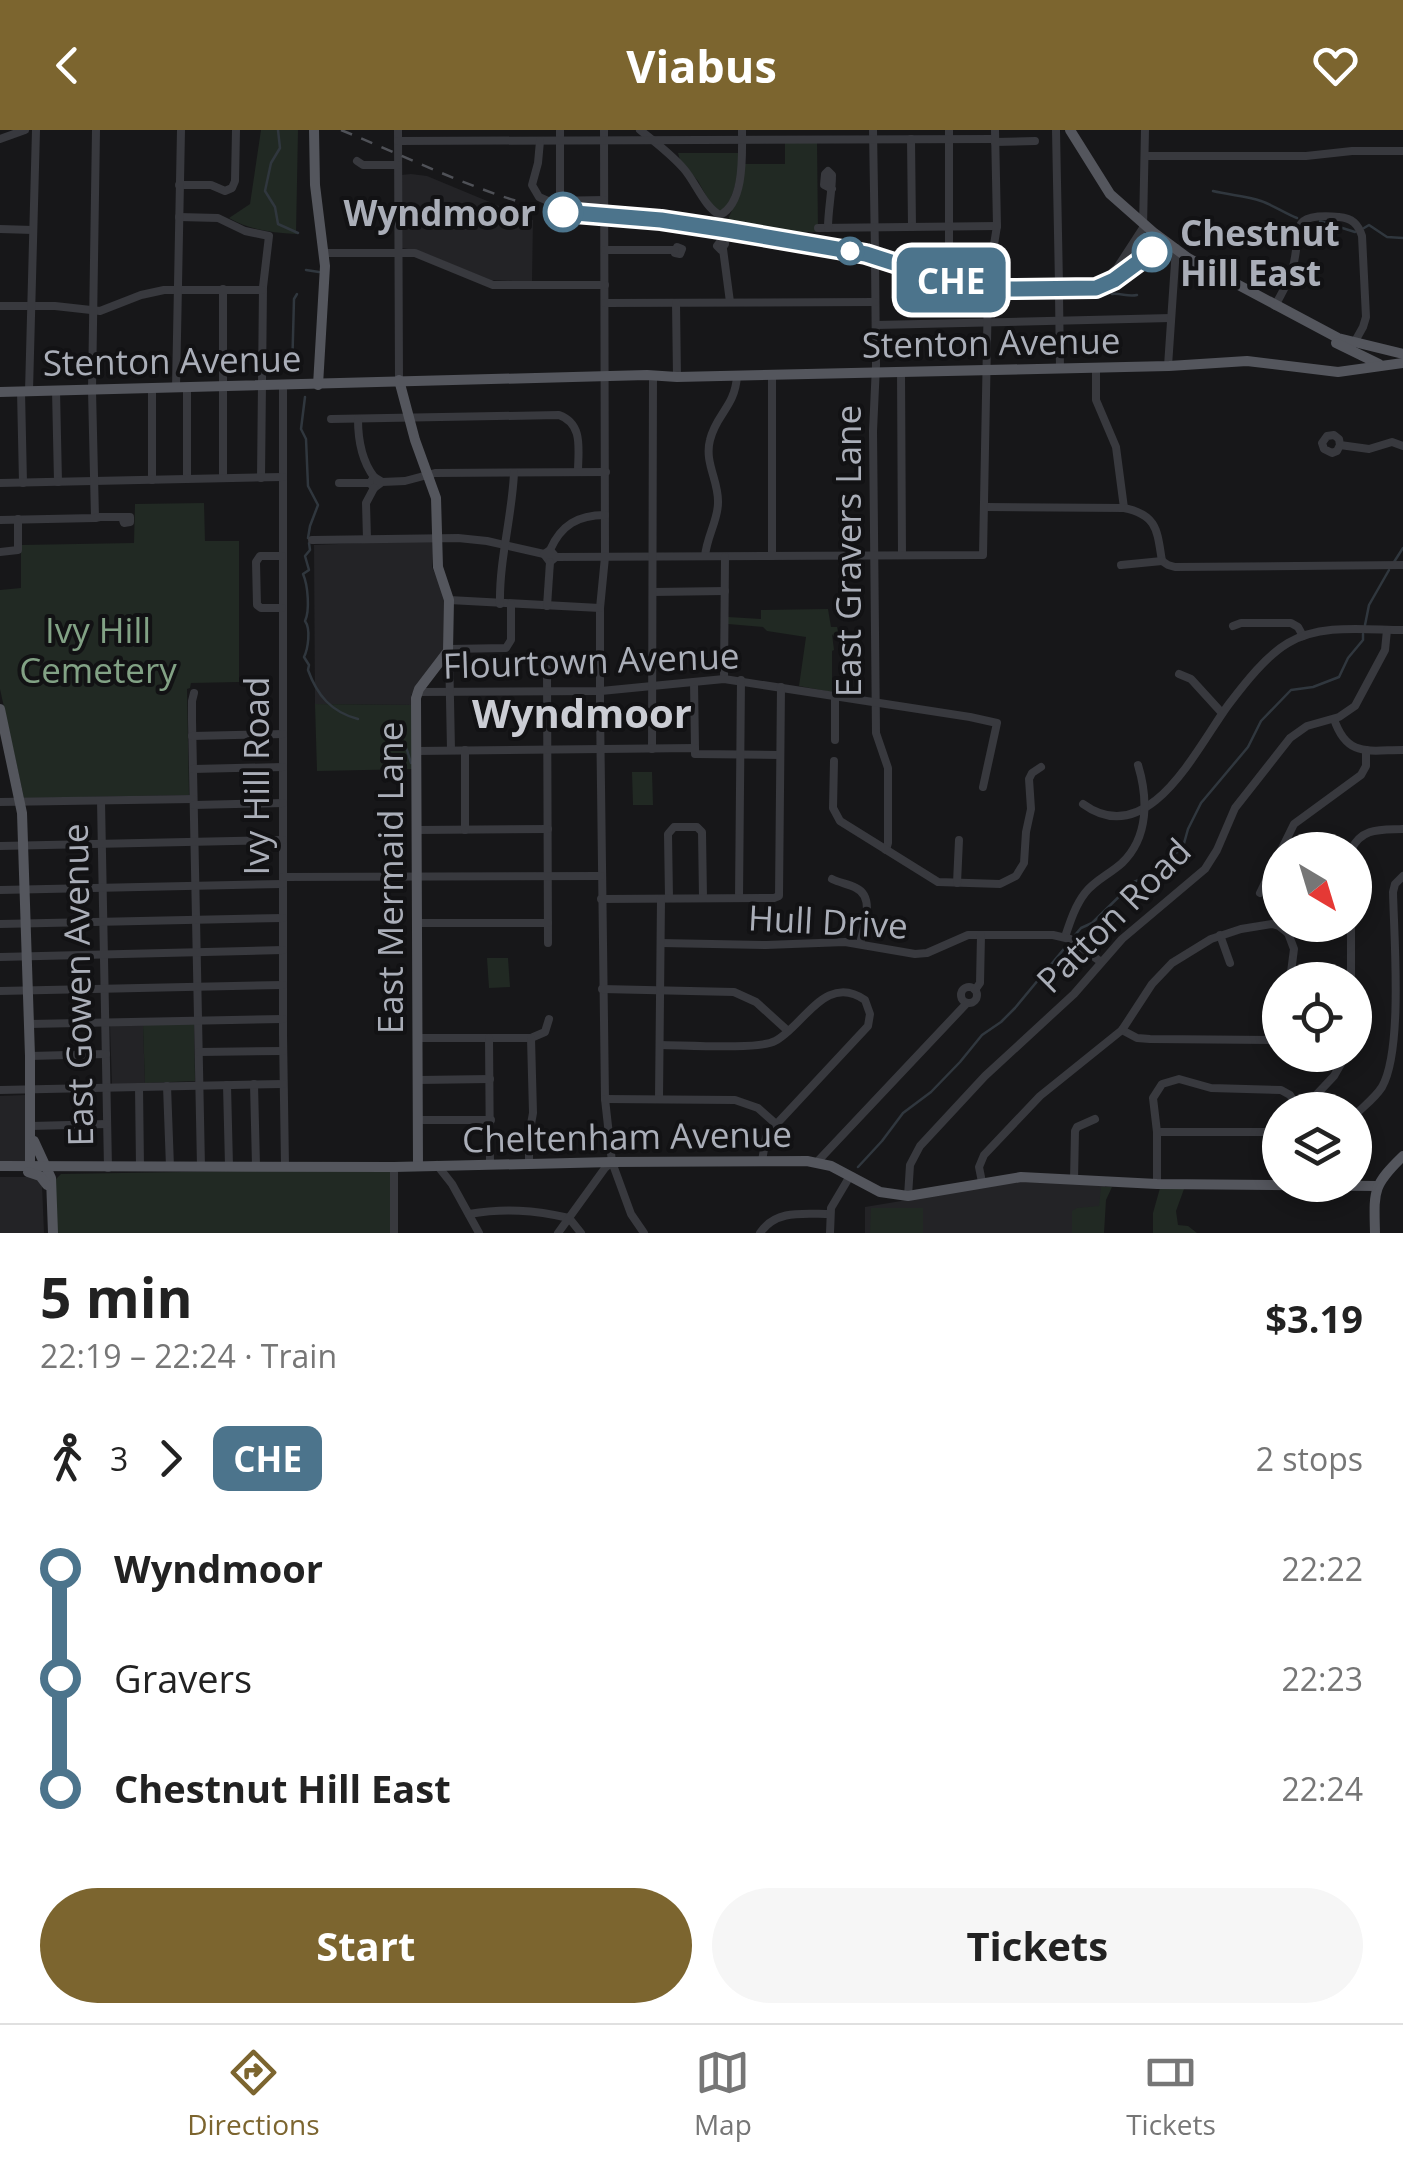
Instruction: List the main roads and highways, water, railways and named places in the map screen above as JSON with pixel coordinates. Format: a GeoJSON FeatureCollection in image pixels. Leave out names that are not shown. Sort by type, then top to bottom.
{"type":"FeatureCollection","features":[{"type":"Feature","properties":{"kind":"main road"},"geometry":{"type":"LineString","coordinates":[[314,130],[315,185],[325,253],[318,379]]}},
{"type":"Feature","properties":{"kind":"main road"},"geometry":{"type":"LineString","coordinates":[[1070,130],[1108,192],[1190,259],[1306,323],[1359,345],[1403,355]]}},
{"type":"Feature","properties":{"kind":"main road"},"geometry":{"type":"LineString","coordinates":[[1306,323],[1371,362],[1386,366]]}},
{"type":"Feature","properties":{"kind":"main road","name":"Stenton Avenue"},"geometry":{"type":"LineString","coordinates":[[0,392],[283,386],[318,379],[332,384],[400,383],[1096,368],[1247,361],[1338,372],[1386,366],[1403,355]]}},
{"type":"Feature","properties":{"kind":"main road","name":"Stenton Avenue"},"geometry":{"type":"LineString","coordinates":[[1307,368],[1403,355]]}},
{"type":"Feature","properties":{"kind":"main road","name":"East Mermaid Lane"},"geometry":{"type":"LineString","coordinates":[[400,383],[437,500],[438,570],[449,600],[449,649],[418,692],[418,1165]]}},
{"type":"Feature","properties":{"kind":"main road"},"geometry":{"type":"LineString","coordinates":[[0,708],[6,766],[20,802],[30,1144],[44,1172]]}},
{"type":"Feature","properties":{"kind":"main road"},"geometry":{"type":"LineString","coordinates":[[30,1126],[44,1172],[50,1233]]}},
{"type":"Feature","properties":{"kind":"main road"},"geometry":{"type":"LineString","coordinates":[[1374,1233],[1376,1186],[1403,1156]]}},
{"type":"Feature","properties":{"kind":"main road","name":"Cheltenham Avenue"},"geometry":{"type":"LineString","coordinates":[[0,1169],[44,1172],[103,1166],[394,1167],[762,1160],[817,1162],[880,1192],[908,1196],[1021,1177],[1262,1185]]}},
{"type":"Feature","properties":{"kind":"main road","name":"Cheltenham Avenue"},"geometry":{"type":"LineString","coordinates":[[1372,1186],[1376,1186]]}},
{"type":"Feature","properties":{"kind":"waterway"},"geometry":{"type":"LineString","coordinates":[[278,130],[280,148],[271,163],[265,191],[275,207],[278,224],[298,233]]}},
{"type":"Feature","properties":{"kind":"waterway"},"geometry":{"type":"LineString","coordinates":[[1213,191],[1261,201],[1297,218]]}},
{"type":"Feature","properties":{"kind":"waterway"},"geometry":{"type":"LineString","coordinates":[[1320,221],[1355,232]]}},
{"type":"Feature","properties":{"kind":"waterway"},"geometry":{"type":"LineString","coordinates":[[1364,228],[1369,225],[1387,237],[1403,238]]}},
{"type":"Feature","properties":{"kind":"waterway"},"geometry":{"type":"LineString","coordinates":[[306,270],[319,272]]}},
{"type":"Feature","properties":{"kind":"waterway"},"geometry":{"type":"LineString","coordinates":[[292,373],[297,294]]}},
{"type":"Feature","properties":{"kind":"waterway"},"geometry":{"type":"LineString","coordinates":[[1112,294],[1137,295]]}},
{"type":"Feature","properties":{"kind":"waterway"},"geometry":{"type":"LineString","coordinates":[[305,397],[301,429],[306,439],[308,486],[318,505],[308,538]]}},
{"type":"Feature","properties":{"kind":"waterway"},"geometry":{"type":"LineString","coordinates":[[309,543],[310,550],[305,556],[309,570],[303,574],[308,611],[304,657],[326,701],[358,719]]}},
{"type":"Feature","properties":{"kind":"waterway"},"geometry":{"type":"LineString","coordinates":[[1394,562],[1403,548]]}},
{"type":"Feature","properties":{"kind":"waterway"},"geometry":{"type":"LineString","coordinates":[[1365,625],[1369,605],[1389,570]]}},
{"type":"Feature","properties":{"kind":"waterway"},"geometry":{"type":"LineString","coordinates":[[1075,935],[1134,882],[1152,874],[1183,847],[1201,803],[1248,747],[1261,721],[1291,690],[1339,677],[1363,634]]}},
{"type":"Feature","properties":{"kind":"waterway"},"geometry":{"type":"LineString","coordinates":[[387,725],[403,729],[401,740],[411,763]]}},
{"type":"Feature","properties":{"kind":"waterway"},"geometry":{"type":"LineString","coordinates":[[858,1167],[903,1113],[931,1092],[982,1035],[1015,1008],[1068,944]]}},
{"type":"Feature","properties":{"kind":"railway"},"geometry":{"type":"LineString","coordinates":[[341,130],[472,185],[553,211],[727,230],[861,253],[950,280],[1008,289],[1096,288],[1114,280],[1154,250]]}},
{"type":"Feature","properties":{"kind":"train","name":"CHE"},"geometry":{"type":"LineString","coordinates":[[563,212],[661,220],[866,254],[938,277],[1008,289],[1096,288],[1114,280],[1152,252]]}},
{"type":"Feature","properties":{"kind":"place","name":"Wyndmoor"},"geometry":{"type":"Point","coordinates":[563,212]}},
{"type":"Feature","properties":{"kind":"place","name":"Chestnut Hill East"},"geometry":{"type":"Point","coordinates":[1152,252]}},
{"type":"Feature","properties":{"kind":"district","name":"Wyndmoor"},"geometry":{"type":"Point","coordinates":[582,712]}},
{"type":"Feature","properties":{"kind":"park label","name":"Ivy Hill Cemetery"},"geometry":{"type":"Point","coordinates":[98,649]}}]}
